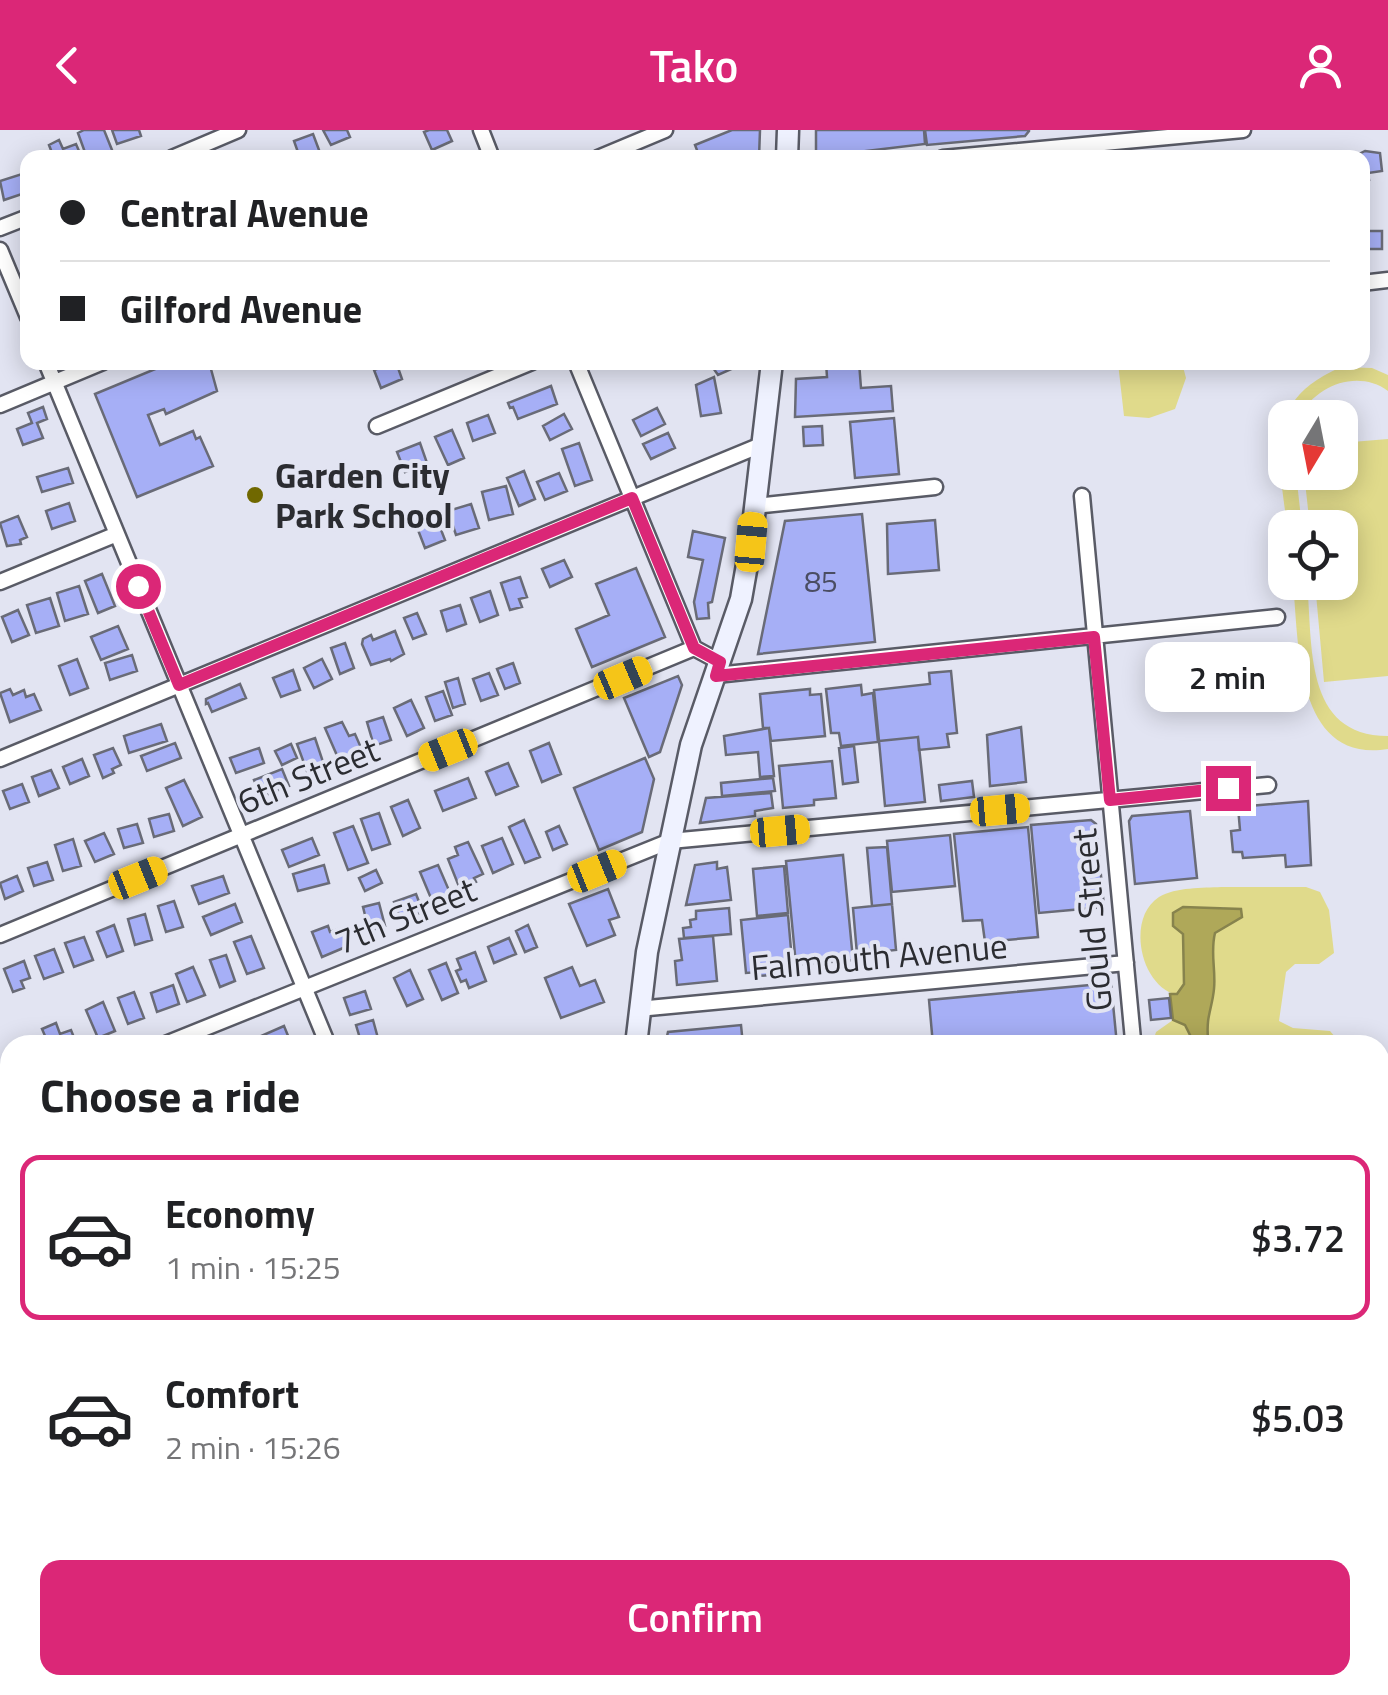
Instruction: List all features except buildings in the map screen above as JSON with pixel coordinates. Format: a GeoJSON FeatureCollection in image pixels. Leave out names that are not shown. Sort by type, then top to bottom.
{"type":"FeatureCollection","features":[{"type":"Feature","properties":{"kind":"main road"},"geometry":{"type":"LineString","coordinates":[[637,1035],[638,1009],[691,745],[741,599],[771,370]]}},
{"type":"Feature","properties":{"kind":"street"},"geometry":{"type":"LineString","coordinates":[[191,150],[238,130]]}},
{"type":"Feature","properties":{"kind":"street"},"geometry":{"type":"LineString","coordinates":[[617,150],[665,130]]}},
{"type":"Feature","properties":{"kind":"street"},"geometry":{"type":"LineString","coordinates":[[1074,150],[1244,130]]}},
{"type":"Feature","properties":{"kind":"street"},"geometry":{"type":"LineString","coordinates":[[0,250],[20,298]]}},
{"type":"Feature","properties":{"kind":"street"},"geometry":{"type":"LineString","coordinates":[[49,370],[324,1035]]}},
{"type":"Feature","properties":{"kind":"street"},"geometry":{"type":"LineString","coordinates":[[0,405],[83,370]]}},
{"type":"Feature","properties":{"kind":"street"},"geometry":{"type":"LineString","coordinates":[[378,426],[513,370]]}},
{"type":"Feature","properties":{"kind":"street"},"geometry":{"type":"LineString","coordinates":[[579,370],[694,648],[718,669],[834,663],[1277,618]]}},
{"type":"Feature","properties":{"kind":"street"},"geometry":{"type":"LineString","coordinates":[[0,759],[761,446]]}},
{"type":"Feature","properties":{"kind":"street"},"geometry":{"type":"LineString","coordinates":[[755,506],[935,487]]}},
{"type":"Feature","properties":{"kind":"street","name":"Gould Street"},"geometry":{"type":"LineString","coordinates":[[1082,496],[1133,1035]]}},
{"type":"Feature","properties":{"kind":"street"},"geometry":{"type":"LineString","coordinates":[[0,582],[116,534]]}},
{"type":"Feature","properties":{"kind":"street","name":"6th Street"},"geometry":{"type":"LineString","coordinates":[[0,935],[694,648]]}},
{"type":"Feature","properties":{"kind":"street","name":"7th Street"},"geometry":{"type":"LineString","coordinates":[[187,1035],[670,842],[1268,784]]}},
{"type":"Feature","properties":{"kind":"street","name":"Falmouth Avenue"},"geometry":{"type":"LineString","coordinates":[[638,1009],[1126,963]]}},
{"type":"Feature","properties":{"kind":"shaded area"},"geometry":{"type":"Polygon","coordinates":[[[1372,368],[1388,375],[1388,391],[1376,384],[1351,381],[1312,400],[1296,400],[1315,381],[1335,370],[1372,368]]]}},
{"type":"Feature","properties":{"kind":"shaded area"},"geometry":{"type":"Polygon","coordinates":[[[1119,370],[1184,370],[1186,378],[1175,409],[1149,418],[1124,416],[1119,370]]]}},
{"type":"Feature","properties":{"kind":"shaded area"},"geometry":{"type":"Polygon","coordinates":[[[1388,439],[1388,676],[1324,682],[1317,600],[1358,600],[1358,510],[1308,510],[1306,490],[1358,490],[1358,442],[1388,439]]]}},
{"type":"Feature","properties":{"kind":"shaded area"},"geometry":{"type":"Polygon","coordinates":[[[1283,490],[1298,490],[1300,510],[1285,510],[1283,490]]]}},
{"type":"Feature","properties":{"kind":"shaded area"},"geometry":{"type":"Polygon","coordinates":[[[1294,600],[1308,600],[1313,658],[1327,704],[1340,721],[1360,732],[1388,736],[1388,749],[1357,749],[1335,738],[1319,719],[1308,694],[1294,600]]]}},
{"type":"Feature","properties":{"kind":"shaded area"},"geometry":{"type":"Polygon","coordinates":[[[1306,887],[1320,892],[1329,910],[1334,953],[1319,964],[1295,964],[1286,972],[1279,1021],[1293,1028],[1330,1031],[1333,1035],[1208,1035],[1206,1020],[1214,990],[1210,951],[1224,907],[1183,907],[1184,985],[1177,995],[1154,979],[1146,966],[1140,935],[1149,907],[1159,897],[1190,889],[1306,887]]]}},
{"type":"Feature","properties":{"kind":"shaded area"},"geometry":{"type":"Polygon","coordinates":[[[1183,907],[1241,909],[1242,917],[1215,933],[1208,1035],[1190,1035],[1185,1025],[1173,1020],[1170,994],[1177,994],[1184,984],[1183,934],[1173,926],[1173,913],[1183,907]]]}},
{"type":"Feature","properties":{"kind":"shaded area"},"geometry":{"type":"Polygon","coordinates":[[[1173,1020],[1204,1035],[1155,1035],[1173,1020]]]}},
{"type":"Feature","properties":{"kind":"place","name":"Garden City Park School"},"geometry":{"type":"Point","coordinates":[255,495]}},
{"type":"Feature","properties":{"kind":"route"},"geometry":{"type":"LineString","coordinates":[[138,586],[179,685],[632,498],[694,648],[720,662],[716,676],[1094,637],[1110,800],[1228,788]]}}]}
